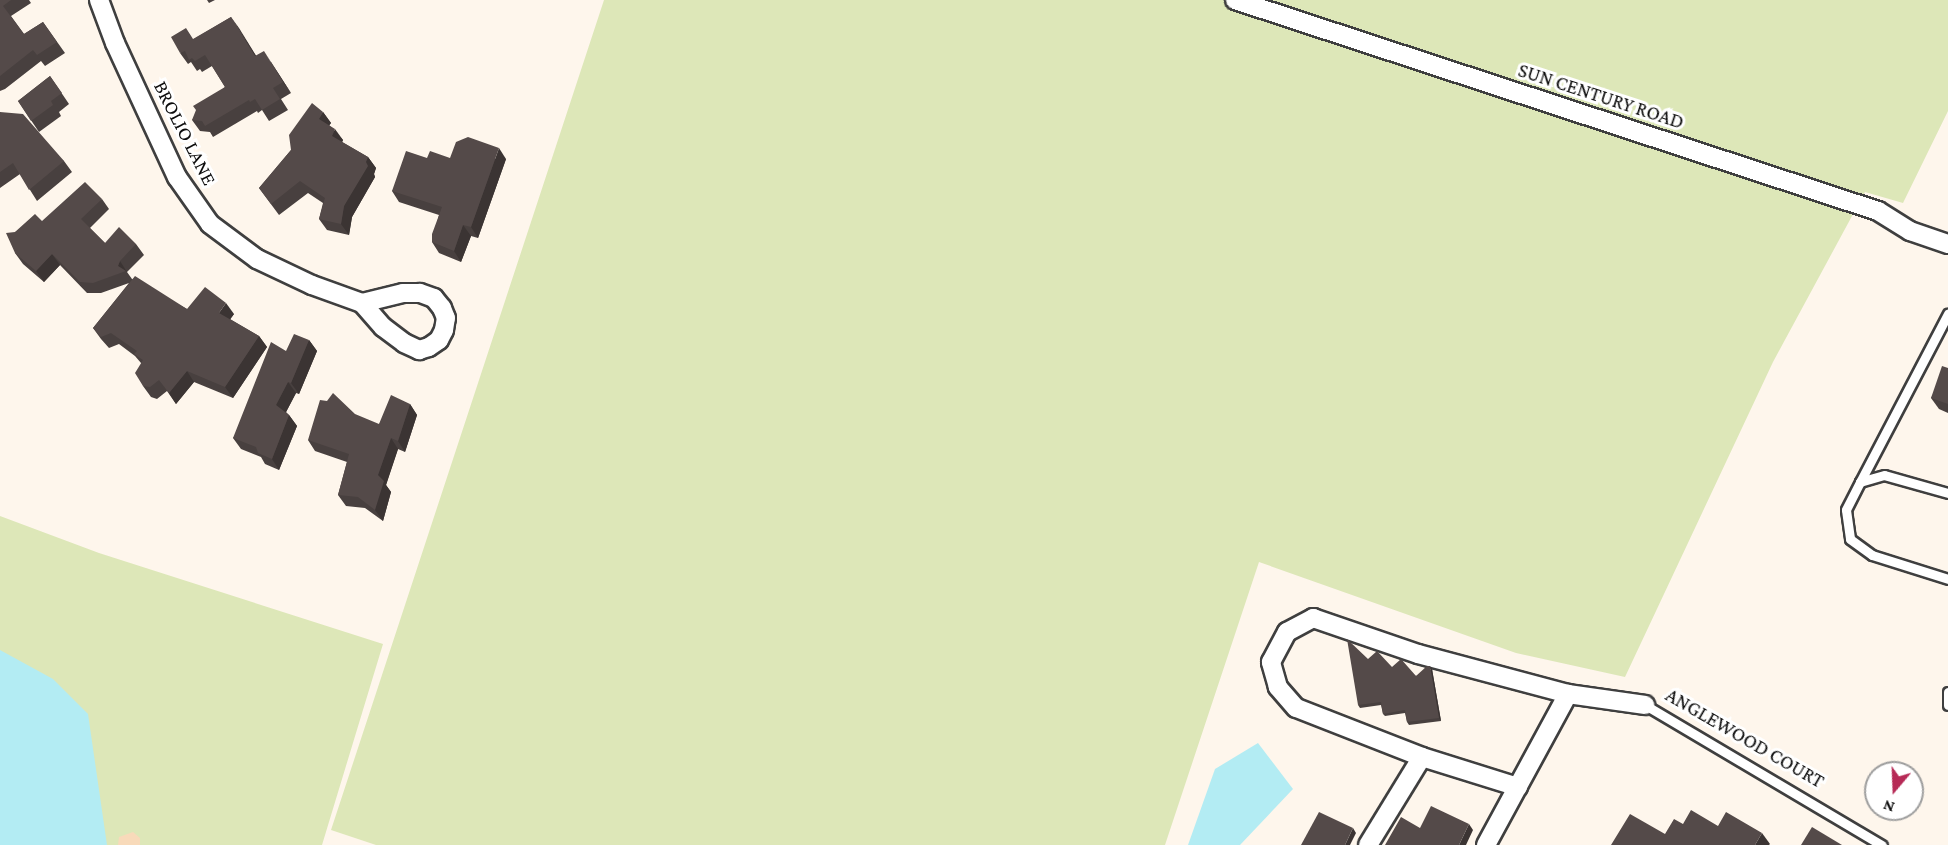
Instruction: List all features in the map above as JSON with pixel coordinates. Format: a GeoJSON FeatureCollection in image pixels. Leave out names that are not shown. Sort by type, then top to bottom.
{"type":"FeatureCollection","features":[{"type":"Feature","properties":{"kind":"street","name":"BROLIO LANE"},"geometry":{"type":"LineString","coordinates":[[99,0],[177,177],[210,224],[257,259],[312,285],[362,303]]}},
{"type":"Feature","properties":{"kind":"street","name":"SUN CENTURY ROAD"},"geometry":{"type":"LineString","coordinates":[[1235,0],[1878,211],[1910,231],[1948,244]]}},
{"type":"Feature","properties":{"kind":"street","name":"ANGLEWOOD COURT"},"geometry":{"type":"LineString","coordinates":[[1518,787],[1422,757],[1296,708],[1278,687],[1271,662],[1287,632],[1313,618],[1418,654],[1568,694],[1645,705]]}},
{"type":"Feature","properties":{"kind":"street"},"geometry":{"type":"LineString","coordinates":[[1486,845],[1568,694]]}},
{"type":"Feature","properties":{"kind":"street"},"geometry":{"type":"LineString","coordinates":[[1368,845],[1422,757]]}},
{"type":"Feature","properties":{"kind":"lane"},"geometry":{"type":"LineString","coordinates":[[1948,314],[1846,510],[1850,539],[1872,555],[1948,579]]}},
{"type":"Feature","properties":{"kind":"lane"},"geometry":{"type":"LineString","coordinates":[[1860,483],[1884,475],[1948,493]]}},
{"type":"Feature","properties":{"kind":"lane"},"geometry":{"type":"LineString","coordinates":[[1948,692],[1948,705]]}},
{"type":"Feature","properties":{"kind":"lane","name":"ANGLEWOOD COURT"},"geometry":{"type":"LineString","coordinates":[[1645,705],[1882,845]]}},
{"type":"Feature","properties":{"kind":"green space"},"geometry":{"type":"Polygon","coordinates":[[[604,0],[1948,0],[1948,111],[1903,203],[1865,192],[1773,362],[1625,677],[1516,653],[1259,562],[1165,845],[376,845],[331,830],[604,0]]]}},
{"type":"Feature","properties":{"kind":"green space"},"geometry":{"type":"Polygon","coordinates":[[[0,516],[99,553],[383,644],[322,845],[0,845],[0,516]]]}},
{"type":"Feature","properties":{"kind":"sand"},"geometry":{"type":"Polygon","coordinates":[[[133,832],[140,838],[140,845],[118,845],[119,837],[133,832]]]}},
{"type":"Feature","properties":{"kind":"water"},"geometry":{"type":"Polygon","coordinates":[[[0,650],[53,679],[88,714],[107,845],[0,845],[0,650]]]}},
{"type":"Feature","properties":{"kind":"water"},"geometry":{"type":"Polygon","coordinates":[[[1258,743],[1293,789],[1240,845],[1188,845],[1215,769],[1258,743]]]}},
{"type":"Feature","properties":{"kind":"building"},"geometry":{"type":"Polygon","coordinates":[[[0,0],[11,0],[3,6],[24,34],[43,22],[57,42],[37,55],[33,50],[0,76],[0,0]]]}},
{"type":"Feature","properties":{"kind":"building"},"geometry":{"type":"Polygon","coordinates":[[[231,17],[255,56],[264,51],[283,82],[273,88],[280,99],[262,110],[255,99],[250,102],[249,100],[205,126],[202,121],[192,120],[196,110],[193,106],[225,87],[205,55],[195,61],[192,58],[189,60],[185,51],[180,53],[171,37],[186,28],[193,39],[231,17]]]}},
{"type":"Feature","properties":{"kind":"building"},"geometry":{"type":"Polygon","coordinates":[[[50,76],[62,93],[51,101],[53,105],[31,121],[18,101],[50,76]]]}},
{"type":"Feature","properties":{"kind":"building"},"geometry":{"type":"Polygon","coordinates":[[[312,103],[323,112],[319,119],[335,129],[332,136],[368,157],[366,162],[368,166],[344,206],[341,224],[319,219],[325,198],[300,181],[271,204],[259,188],[291,150],[289,135],[312,103]]]}},
{"type":"Feature","properties":{"kind":"building"},"geometry":{"type":"Polygon","coordinates":[[[0,112],[23,114],[64,161],[29,190],[13,163],[0,172],[0,112]]]}},
{"type":"Feature","properties":{"kind":"building"},"geometry":{"type":"Polygon","coordinates":[[[468,137],[499,148],[471,227],[463,225],[454,251],[432,242],[432,234],[442,207],[392,191],[406,151],[427,158],[430,151],[450,158],[456,142],[468,137]]]}},
{"type":"Feature","properties":{"kind":"building"},"geometry":{"type":"Polygon","coordinates":[[[85,182],[102,199],[81,219],[105,243],[119,227],[136,244],[118,266],[126,271],[93,283],[80,282],[52,254],[36,271],[15,253],[6,233],[15,232],[35,214],[42,221],[85,182]]]}},
{"type":"Feature","properties":{"kind":"building"},"geometry":{"type":"Polygon","coordinates":[[[135,276],[187,309],[205,287],[226,303],[219,313],[259,336],[225,387],[187,371],[169,393],[159,380],[150,387],[143,386],[135,373],[143,360],[134,354],[137,351],[111,333],[101,337],[93,328],[135,276]]]}},
{"type":"Feature","properties":{"kind":"building"},"geometry":{"type":"Polygon","coordinates":[[[294,334],[309,340],[291,383],[288,382],[276,405],[289,415],[272,459],[258,453],[256,447],[233,438],[271,342],[286,351],[294,334]]]}},
{"type":"Feature","properties":{"kind":"building"},"geometry":{"type":"Polygon","coordinates":[[[1942,366],[1948,368],[1948,404],[1931,398],[1942,366]]]}},
{"type":"Feature","properties":{"kind":"building"},"geometry":{"type":"Polygon","coordinates":[[[333,393],[355,414],[379,424],[391,395],[410,404],[398,441],[391,438],[378,475],[384,481],[375,510],[358,497],[338,495],[349,454],[308,440],[320,400],[327,401],[333,393]]]}},
{"type":"Feature","properties":{"kind":"building"},"geometry":{"type":"Polygon","coordinates":[[[1347,639],[1368,659],[1377,651],[1392,667],[1401,659],[1416,676],[1430,666],[1439,718],[1407,722],[1405,710],[1383,714],[1381,702],[1358,705],[1347,639]]]}},
{"type":"Feature","properties":{"kind":"building"},"geometry":{"type":"Polygon","coordinates":[[[1431,806],[1469,824],[1459,845],[1385,845],[1401,817],[1420,828],[1431,806]]]}},
{"type":"Feature","properties":{"kind":"building"},"geometry":{"type":"Polygon","coordinates":[[[1691,810],[1718,826],[1726,812],[1762,833],[1755,845],[1611,845],[1630,814],[1665,834],[1674,819],[1683,824],[1691,810]]]}},
{"type":"Feature","properties":{"kind":"building"},"geometry":{"type":"Polygon","coordinates":[[[1319,812],[1353,828],[1345,845],[1301,845],[1319,812]]]}},
{"type":"Feature","properties":{"kind":"building"},"geometry":{"type":"Polygon","coordinates":[[[1812,827],[1842,845],[1801,845],[1812,827]]]}}]}
